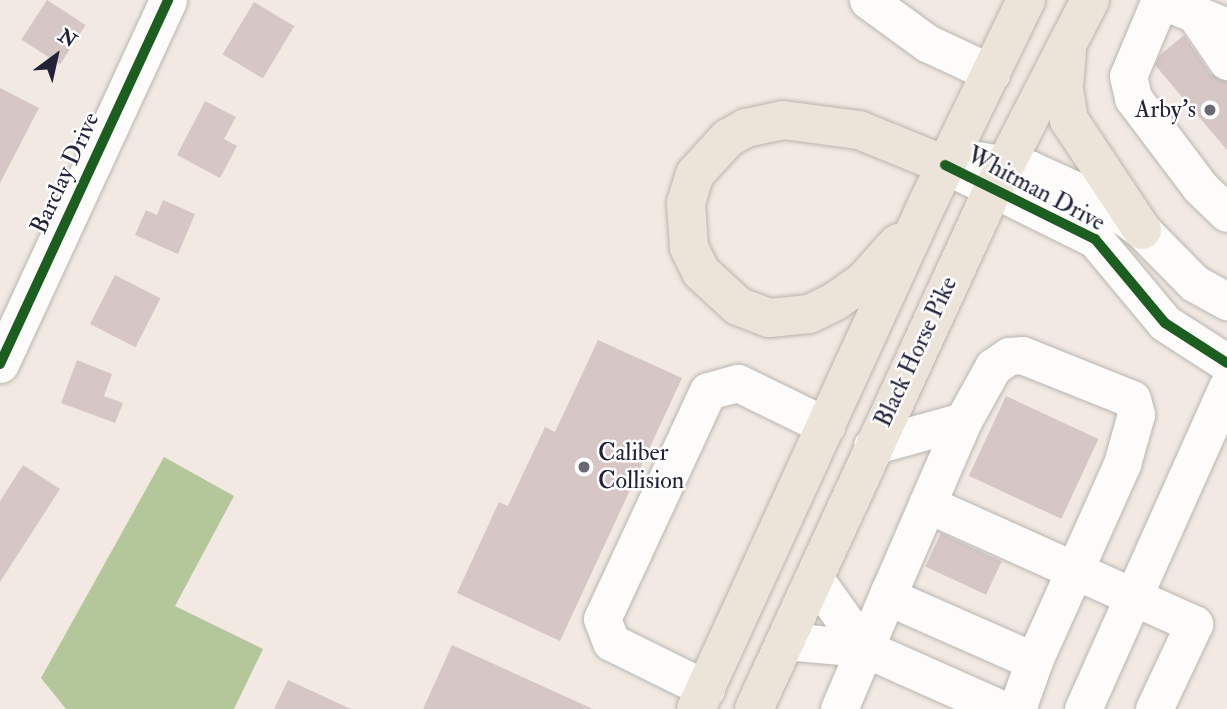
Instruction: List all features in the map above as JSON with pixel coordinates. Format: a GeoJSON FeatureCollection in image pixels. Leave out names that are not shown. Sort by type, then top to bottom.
{"type":"FeatureCollection","features":[{"type":"Feature","properties":{"kind":"highway","name":"Black Horse Pike"},"geometry":{"type":"LineString","coordinates":[[701,699],[945,165],[1026,0]]}},
{"type":"Feature","properties":{"kind":"highway","name":"Black Horse Pike"},"geometry":{"type":"LineString","coordinates":[[754,709],[815,579],[872,446],[1001,175],[1090,0]]}},
{"type":"Feature","properties":{"kind":"highway"},"geometry":{"type":"LineString","coordinates":[[1068,39],[1064,89],[1069,120],[1142,230]]}},
{"type":"Feature","properties":{"kind":"highway"},"geometry":{"type":"LineString","coordinates":[[927,205],[864,281],[820,309],[783,318],[754,313],[712,283],[695,263],[684,219],[690,187],[703,162],[728,138],[766,123],[801,120],[838,124],[883,137],[945,165]]}},
{"type":"Feature","properties":{"kind":"street","name":"Barclay Drive"},"geometry":{"type":"LineString","coordinates":[[0,364],[168,0]]}},
{"type":"Feature","properties":{"kind":"street"},"geometry":{"type":"LineString","coordinates":[[868,0],[927,43],[991,73]]}},
{"type":"Feature","properties":{"kind":"street"},"geometry":{"type":"LineString","coordinates":[[1222,200],[1133,98],[1128,76],[1160,0],[1213,13],[1227,61]]}},
{"type":"Feature","properties":{"kind":"street","name":"Whitman Drive"},"geometry":{"type":"LineString","coordinates":[[945,165],[1088,195],[1142,230],[1194,283],[1227,301]]}},
{"type":"Feature","properties":{"kind":"street","name":"Whitman Drive"},"geometry":{"type":"LineString","coordinates":[[1001,175],[1095,239],[1165,323],[1227,363]]}},
{"type":"Feature","properties":{"kind":"street"},"geometry":{"type":"LineString","coordinates":[[845,707],[864,649],[963,421],[993,367],[1009,356],[1023,355],[1132,399],[1136,414],[1122,464],[1034,661],[1017,709]]}},
{"type":"Feature","properties":{"kind":"street"},"geometry":{"type":"LineString","coordinates":[[701,699],[611,642],[601,619],[708,391],[737,383],[826,426]]}},
{"type":"Feature","properties":{"kind":"street"},"geometry":{"type":"LineString","coordinates":[[1083,709],[1227,387]]}},
{"type":"Feature","properties":{"kind":"street"},"geometry":{"type":"LineString","coordinates":[[872,446],[963,421]]}},
{"type":"Feature","properties":{"kind":"street"},"geometry":{"type":"LineString","coordinates":[[927,504],[1074,573],[1133,594],[1194,624],[1154,709]]}},
{"type":"Feature","properties":{"kind":"street"},"geometry":{"type":"LineString","coordinates":[[815,579],[864,649]]}},
{"type":"Feature","properties":{"kind":"street"},"geometry":{"type":"LineString","coordinates":[[889,592],[896,600],[1034,661]]}},
{"type":"Feature","properties":{"kind":"street"},"geometry":{"type":"LineString","coordinates":[[785,641],[864,649],[1001,709]]}},
{"type":"Feature","properties":{"kind":"green space"},"geometry":{"type":"Polygon","coordinates":[[[164,457],[234,496],[175,606],[263,649],[234,709],[66,709],[41,678],[164,457]]]}},
{"type":"Feature","properties":{"kind":"building"},"geometry":{"type":"Polygon","coordinates":[[[47,0],[86,25],[60,64],[21,39],[47,0]]]}},
{"type":"Feature","properties":{"kind":"building"},"geometry":{"type":"Polygon","coordinates":[[[254,2],[294,26],[263,78],[223,54],[254,2]]]}},
{"type":"Feature","properties":{"kind":"building","name":"Arby's"},"geometry":{"type":"Polygon","coordinates":[[[1184,35],[1210,73],[1227,82],[1227,150],[1155,65],[1160,55],[1184,35]]]}},
{"type":"Feature","properties":{"kind":"building"},"geometry":{"type":"Polygon","coordinates":[[[0,88],[39,108],[0,183],[0,88]]]}},
{"type":"Feature","properties":{"kind":"building"},"geometry":{"type":"Polygon","coordinates":[[[205,101],[236,117],[224,139],[237,146],[220,178],[177,155],[205,101]]]}},
{"type":"Feature","properties":{"kind":"building"},"geometry":{"type":"Polygon","coordinates":[[[163,200],[195,214],[178,254],[135,235],[146,210],[157,215],[163,200]]]}},
{"type":"Feature","properties":{"kind":"building"},"geometry":{"type":"Polygon","coordinates":[[[115,275],[160,298],[135,347],[90,324],[115,275]]]}},
{"type":"Feature","properties":{"kind":"building","name":"Caliber Collision"},"geometry":{"type":"Polygon","coordinates":[[[598,340],[682,378],[560,641],[457,593],[499,502],[508,506],[545,427],[555,432],[598,340]]]}},
{"type":"Feature","properties":{"kind":"building"},"geometry":{"type":"Polygon","coordinates":[[[77,360],[112,374],[104,396],[123,403],[115,423],[61,403],[77,360]]]}},
{"type":"Feature","properties":{"kind":"building"},"geometry":{"type":"Polygon","coordinates":[[[1006,396],[1098,439],[1061,519],[969,476],[1006,396]]]}},
{"type":"Feature","properties":{"kind":"building"},"geometry":{"type":"Polygon","coordinates":[[[23,465],[60,489],[0,582],[0,501],[23,465]]]}},
{"type":"Feature","properties":{"kind":"building"},"geometry":{"type":"Polygon","coordinates":[[[941,533],[1002,561],[986,595],[925,567],[941,533]]]}},
{"type":"Feature","properties":{"kind":"building"},"geometry":{"type":"Polygon","coordinates":[[[452,645],[593,709],[423,709],[452,645]]]}},
{"type":"Feature","properties":{"kind":"building"},"geometry":{"type":"Polygon","coordinates":[[[288,680],[351,709],[274,709],[288,680]]]}},
{"type":"Feature","properties":{"kind":"cycle path"},"geometry":{"type":"LineString","coordinates":[[0,364],[168,0]]}},
{"type":"Feature","properties":{"kind":"cycle path"},"geometry":{"type":"LineString","coordinates":[[945,165],[1095,239],[1165,323],[1227,363]]}},
{"type":"Feature","properties":{"kind":"place","name":"Arby's"},"geometry":{"type":"Point","coordinates":[1210,110]}},
{"type":"Feature","properties":{"kind":"place","name":"Caliber Collision"},"geometry":{"type":"Point","coordinates":[584,467]}}]}
